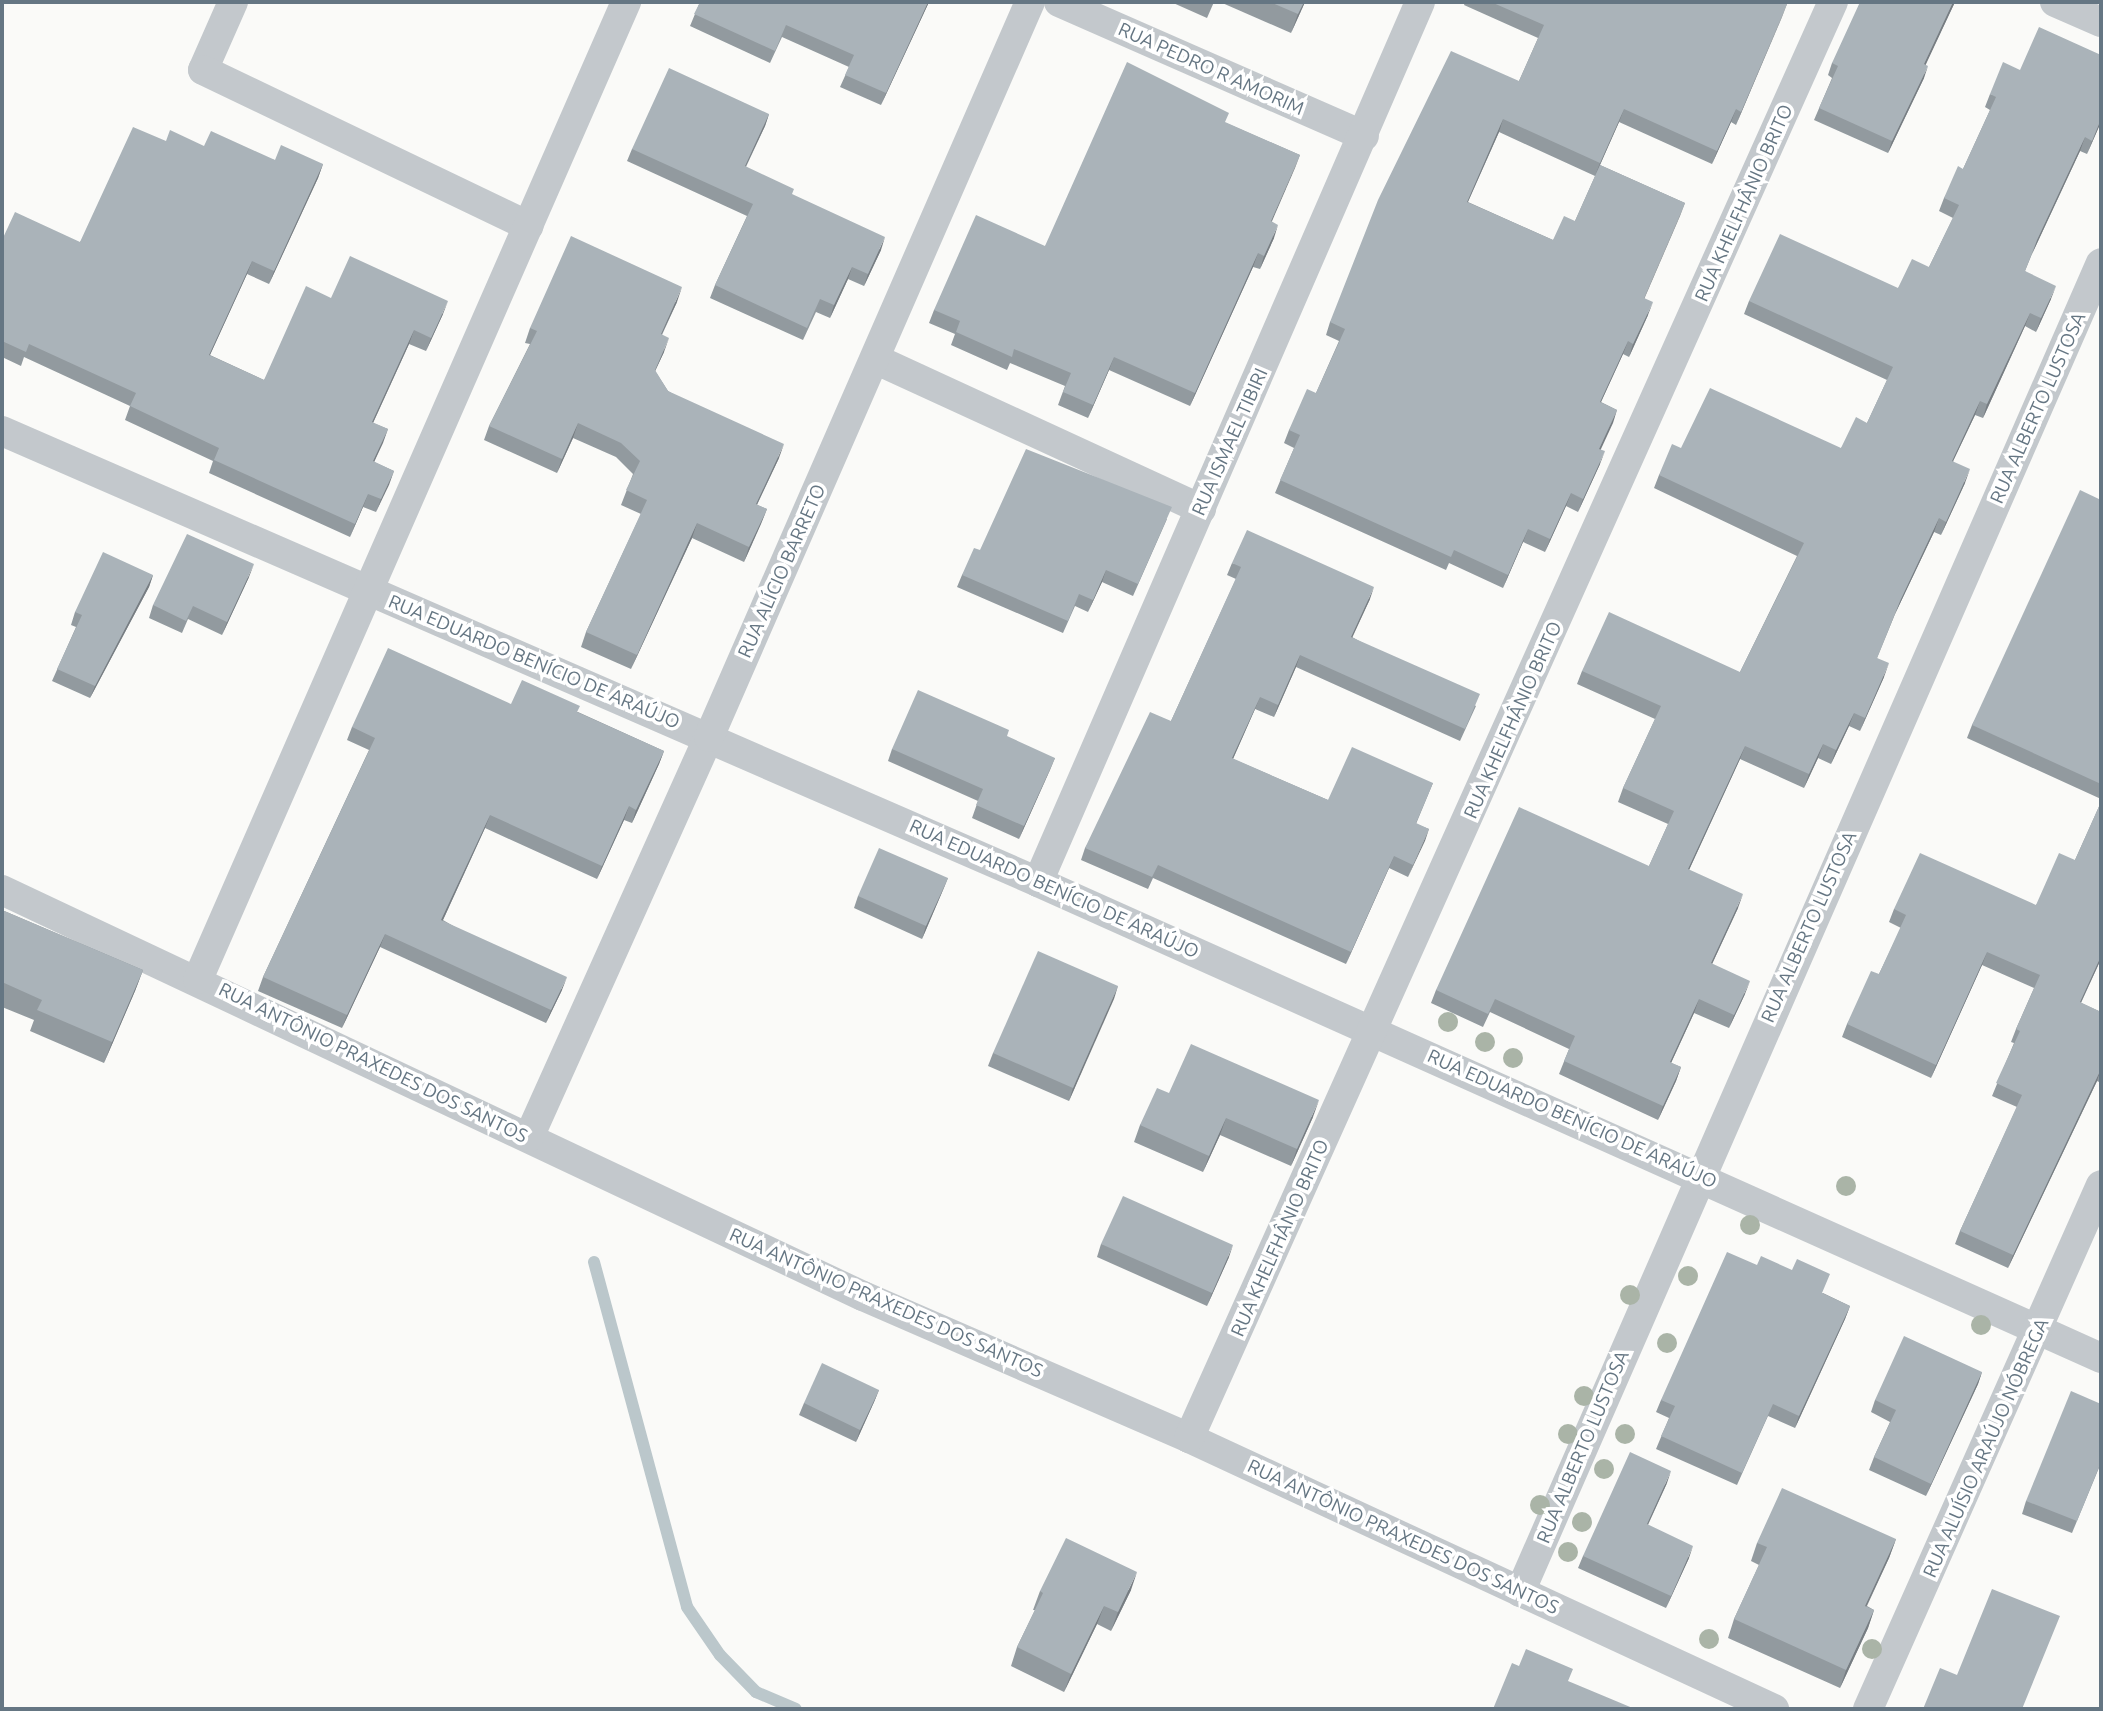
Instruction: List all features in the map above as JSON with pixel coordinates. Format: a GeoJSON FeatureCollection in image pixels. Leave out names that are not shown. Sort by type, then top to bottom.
{"type":"FeatureCollection","features":[{"type":"Feature","properties":{"kind":"street"},"geometry":{"type":"LineString","coordinates":[[233,2],[203,70],[529,226]]}},
{"type":"Feature","properties":{"kind":"street"},"geometry":{"type":"LineString","coordinates":[[198,979],[371,591],[626,2]]}},
{"type":"Feature","properties":{"kind":"street","name":"RUA ALÍCIO BARRETO"},"geometry":{"type":"LineString","coordinates":[[529,1137],[709,737],[1030,2]]}},
{"type":"Feature","properties":{"kind":"street","name":"RUA PEDRO R AMORIM"},"geometry":{"type":"LineString","coordinates":[[1059,2],[1364,136]]}},
{"type":"Feature","properties":{"kind":"street","name":"RUA ISMAEL TIBIRI"},"geometry":{"type":"LineString","coordinates":[[1038,882],[1420,2]]}},
{"type":"Feature","properties":{"kind":"street","name":"RUA KHELFHÂNIO BRITO"},"geometry":{"type":"LineString","coordinates":[[1189,1438],[1374,1032],[1833,2]]}},
{"type":"Feature","properties":{"kind":"street"},"geometry":{"type":"LineString","coordinates":[[2055,2],[2101,22]]}},
{"type":"Feature","properties":{"kind":"street","name":"RUA ALBERTO LUSTOSA"},"geometry":{"type":"LineString","coordinates":[[1520,1592],[1700,1174],[2101,263]]}},
{"type":"Feature","properties":{"kind":"street"},"geometry":{"type":"LineString","coordinates":[[875,359],[1201,509]]}},
{"type":"Feature","properties":{"kind":"street","name":"RUA EDUARDO BENÍCIO DE ARAÚJO"},"geometry":{"type":"LineString","coordinates":[[2,431],[709,737],[1700,1174],[2101,1357]]}},
{"type":"Feature","properties":{"kind":"street","name":"RUA ANTÔNIO PRAXEDES DOS SANTOS"},"geometry":{"type":"LineString","coordinates":[[2,890],[198,979],[863,1296],[1189,1438],[1774,1709]]}},
{"type":"Feature","properties":{"kind":"street","name":"RUA ALUÍSIO ARAÚJO NÓBREGA"},"geometry":{"type":"LineString","coordinates":[[1868,1709],[2040,1328],[2101,1185]]}},
{"type":"Feature","properties":{"kind":"building"},"geometry":{"type":"Polygon","coordinates":[[[700,2],[928,2],[886,93],[845,75],[854,55],[786,25],[775,51],[694,14],[700,2]]]}},
{"type":"Feature","properties":{"kind":"building"},"geometry":{"type":"Polygon","coordinates":[[[1270,2],[1304,2],[1298,14],[1270,2]]]}},
{"type":"Feature","properties":{"kind":"building"},"geometry":{"type":"Polygon","coordinates":[[[1491,2],[1787,4],[1741,112],[1736,109],[1717,151],[1624,109],[1600,163],[1503,119],[1467,202],[1553,240],[1564,216],[1575,221],[1600,165],[1685,203],[1644,298],[1653,302],[1633,344],[1628,341],[1600,402],[1617,410],[1599,449],[1605,451],[1583,499],[1571,493],[1550,539],[1528,529],[1508,575],[1454,550],[1451,557],[1280,480],[1300,435],[1289,430],[1307,389],[1316,393],[1345,329],[1330,322],[1378,200],[1451,51],[1519,81],[1544,25],[1491,2]]]}},
{"type":"Feature","properties":{"kind":"building"},"geometry":{"type":"Polygon","coordinates":[[[1860,2],[1953,2],[1924,64],[1928,66],[1892,141],[1819,108],[1838,66],[1832,63],[1860,2]]]}},
{"type":"Feature","properties":{"kind":"building"},"geometry":{"type":"Polygon","coordinates":[[[2039,27],[2101,55],[2101,119],[2092,141],[2085,137],[2025,271],[2056,286],[2041,318],[2030,313],[1987,404],[1980,401],[1952,461],[1970,469],[1946,522],[1939,518],[1900,601],[1877,658],[1889,663],[1865,718],[1854,713],[1836,750],[1823,744],[1809,774],[1745,746],[1688,869],[1743,894],[1711,963],[1750,981],[1734,1015],[1699,999],[1670,1062],[1681,1067],[1663,1106],[1564,1061],[1575,1036],[1495,999],[1488,1014],[1436,990],[1519,807],[1649,866],[1674,811],[1623,788],[1661,706],[1582,671],[1609,612],[1740,672],[1804,543],[1659,475],[1672,444],[1681,448],[1710,388],[1841,448],[1856,417],[1867,423],[1893,367],[1749,301],[1780,234],[1898,288],[1912,259],[1929,267],[1959,205],[1944,198],[1958,166],[1963,169],[1996,97],[1990,94],[2003,62],[2020,70],[2039,27]]]}},
{"type":"Feature","properties":{"kind":"building"},"geometry":{"type":"Polygon","coordinates":[[[1127,62],[1229,113],[1225,122],[1300,155],[1271,221],[1278,225],[1264,256],[1258,253],[1195,393],[1114,357],[1093,405],[1063,392],[1071,373],[1014,349],[1012,357],[956,332],[960,321],[934,310],[976,215],[1045,246],[1127,62]]]}},
{"type":"Feature","properties":{"kind":"building"},"geometry":{"type":"Polygon","coordinates":[[[669,68],[769,114],[745,166],[794,189],[792,194],[885,237],[868,274],[852,267],[834,305],[820,299],[807,328],[715,285],[753,204],[632,149],[669,68]]]}},
{"type":"Feature","properties":{"kind":"building"},"geometry":{"type":"Polygon","coordinates":[[[133,127],[166,141],[170,130],[204,146],[211,131],[275,160],[281,145],[323,164],[274,271],[252,261],[209,355],[264,380],[306,286],[331,298],[350,256],[448,301],[431,338],[414,330],[372,422],[388,429],[373,461],[394,471],[381,499],[368,494],[355,524],[214,460],[219,448],[130,406],[136,393],[29,344],[26,352],[2,341],[2,240],[15,212],[80,242],[133,127]]]}},
{"type":"Feature","properties":{"kind":"building"},"geometry":{"type":"Polygon","coordinates":[[[571,236],[682,287],[661,334],[669,338],[655,370],[668,391],[784,444],[756,504],[767,509],[749,547],[697,523],[637,655],[586,632],[647,500],[626,490],[640,461],[621,443],[578,423],[562,459],[489,426],[537,331],[530,328],[571,236]]]}},
{"type":"Feature","properties":{"kind":"building"},"geometry":{"type":"Polygon","coordinates":[[[1026,449],[1172,507],[1138,584],[1106,570],[1093,600],[1079,594],[1068,621],[962,575],[974,548],[980,550],[1026,449]]]}},
{"type":"Feature","properties":{"kind":"building"},"geometry":{"type":"Polygon","coordinates":[[[2080,490],[2101,500],[2101,784],[1972,725],[2080,490]]]}},
{"type":"Feature","properties":{"kind":"building"},"geometry":{"type":"Polygon","coordinates":[[[1247,530],[1374,587],[1351,637],[1480,694],[1465,729],[1300,655],[1278,705],[1260,697],[1232,758],[1328,800],[1352,747],[1433,783],[1416,823],[1429,829],[1413,865],[1394,856],[1351,952],[1158,865],[1152,877],[1085,848],[1150,712],[1171,721],[1241,567],[1232,563],[1247,530]]]}},
{"type":"Feature","properties":{"kind":"building"},"geometry":{"type":"Polygon","coordinates":[[[187,534],[254,564],[227,622],[193,606],[186,621],[153,605],[187,534]]]}},
{"type":"Feature","properties":{"kind":"building"},"geometry":{"type":"Polygon","coordinates":[[[103,552],[153,575],[95,686],[57,669],[82,615],[75,612],[103,552]]]}},
{"type":"Feature","properties":{"kind":"building"},"geometry":{"type":"Polygon","coordinates":[[[388,648],[511,704],[522,680],[580,706],[577,712],[664,751],[636,810],[629,806],[602,866],[490,815],[441,920],[567,977],[551,1010],[385,934],[347,1015],[263,977],[375,738],[352,727],[388,648]]]}},
{"type":"Feature","properties":{"kind":"building"},"geometry":{"type":"Polygon","coordinates":[[[918,690],[1009,730],[1007,736],[1055,758],[1024,826],[976,805],[983,789],[892,749],[918,690]]]}},
{"type":"Feature","properties":{"kind":"building"},"geometry":{"type":"Polygon","coordinates":[[[2101,802],[2101,956],[2080,1002],[2101,1012],[2101,1069],[2013,1255],[1960,1231],[2022,1095],[1996,1083],[2020,1031],[2016,1029],[2040,975],[1987,952],[1936,1065],[1847,1024],[1871,971],[1879,974],[1906,915],[1894,909],[1920,853],[2036,905],[2059,853],[2075,860],[2101,802]]]}},
{"type":"Feature","properties":{"kind":"building"},"geometry":{"type":"Polygon","coordinates":[[[879,848],[948,878],[926,926],[858,896],[879,848]]]}},
{"type":"Feature","properties":{"kind":"building"},"geometry":{"type":"Polygon","coordinates":[[[2,910],[143,970],[112,1042],[37,1010],[42,1000],[2,982],[2,910]]]}},
{"type":"Feature","properties":{"kind":"building"},"geometry":{"type":"Polygon","coordinates":[[[1038,951],[1118,986],[1073,1088],[993,1053],[1038,951]]]}},
{"type":"Feature","properties":{"kind":"building"},"geometry":{"type":"Polygon","coordinates":[[[1191,1044],[1319,1100],[1297,1149],[1226,1118],[1209,1156],[1140,1125],[1157,1088],[1169,1093],[1191,1044]]]}},
{"type":"Feature","properties":{"kind":"building"},"geometry":{"type":"Polygon","coordinates":[[[1123,1196],[1233,1245],[1212,1293],[1101,1244],[1123,1196]]]}},
{"type":"Feature","properties":{"kind":"building"},"geometry":{"type":"Polygon","coordinates":[[[1727,1252],[1757,1265],[1761,1256],[1792,1270],[1797,1259],[1830,1274],[1822,1293],[1850,1306],[1799,1416],[1773,1404],[1742,1473],[1661,1436],[1675,1406],[1661,1400],[1727,1252]]]}},
{"type":"Feature","properties":{"kind":"building"},"geometry":{"type":"Polygon","coordinates":[[[1904,1336],[1982,1372],[1931,1484],[1874,1457],[1896,1410],[1875,1400],[1904,1336]]]}},
{"type":"Feature","properties":{"kind":"building"},"geometry":{"type":"Polygon","coordinates":[[[822,1363],[879,1390],[860,1430],[804,1403],[822,1363]]]}},
{"type":"Feature","properties":{"kind":"building"},"geometry":{"type":"Polygon","coordinates":[[[2071,1391],[2101,1404],[2101,1462],[2077,1521],[2026,1501],[2071,1391]]]}},
{"type":"Feature","properties":{"kind":"building"},"geometry":{"type":"Polygon","coordinates":[[[1630,1452],[1671,1471],[1647,1524],[1693,1546],[1671,1596],[1583,1556],[1630,1452]]]}},
{"type":"Feature","properties":{"kind":"building"},"geometry":{"type":"Polygon","coordinates":[[[1782,1488],[1896,1539],[1865,1606],[1874,1610],[1846,1670],[1734,1619],[1767,1547],[1757,1543],[1782,1488]]]}},
{"type":"Feature","properties":{"kind":"building"},"geometry":{"type":"Polygon","coordinates":[[[1066,1538],[1137,1572],[1118,1612],[1104,1606],[1071,1674],[1017,1647],[1066,1538]]]}},
{"type":"Feature","properties":{"kind":"building"},"geometry":{"type":"Polygon","coordinates":[[[1992,1589],[2060,1616],[2022,1709],[1923,1709],[1940,1668],[1957,1675],[1992,1589]]]}},
{"type":"Feature","properties":{"kind":"building"},"geometry":{"type":"Polygon","coordinates":[[[1526,1649],[1573,1669],[1568,1681],[1635,1709],[1493,1709],[1512,1663],[1519,1666],[1526,1649]]]}},
{"type":"Feature","properties":{"kind":"waterway"},"geometry":{"type":"LineString","coordinates":[[594,1262],[687,1607],[720,1655],[756,1692],[796,1709]]}}]}
